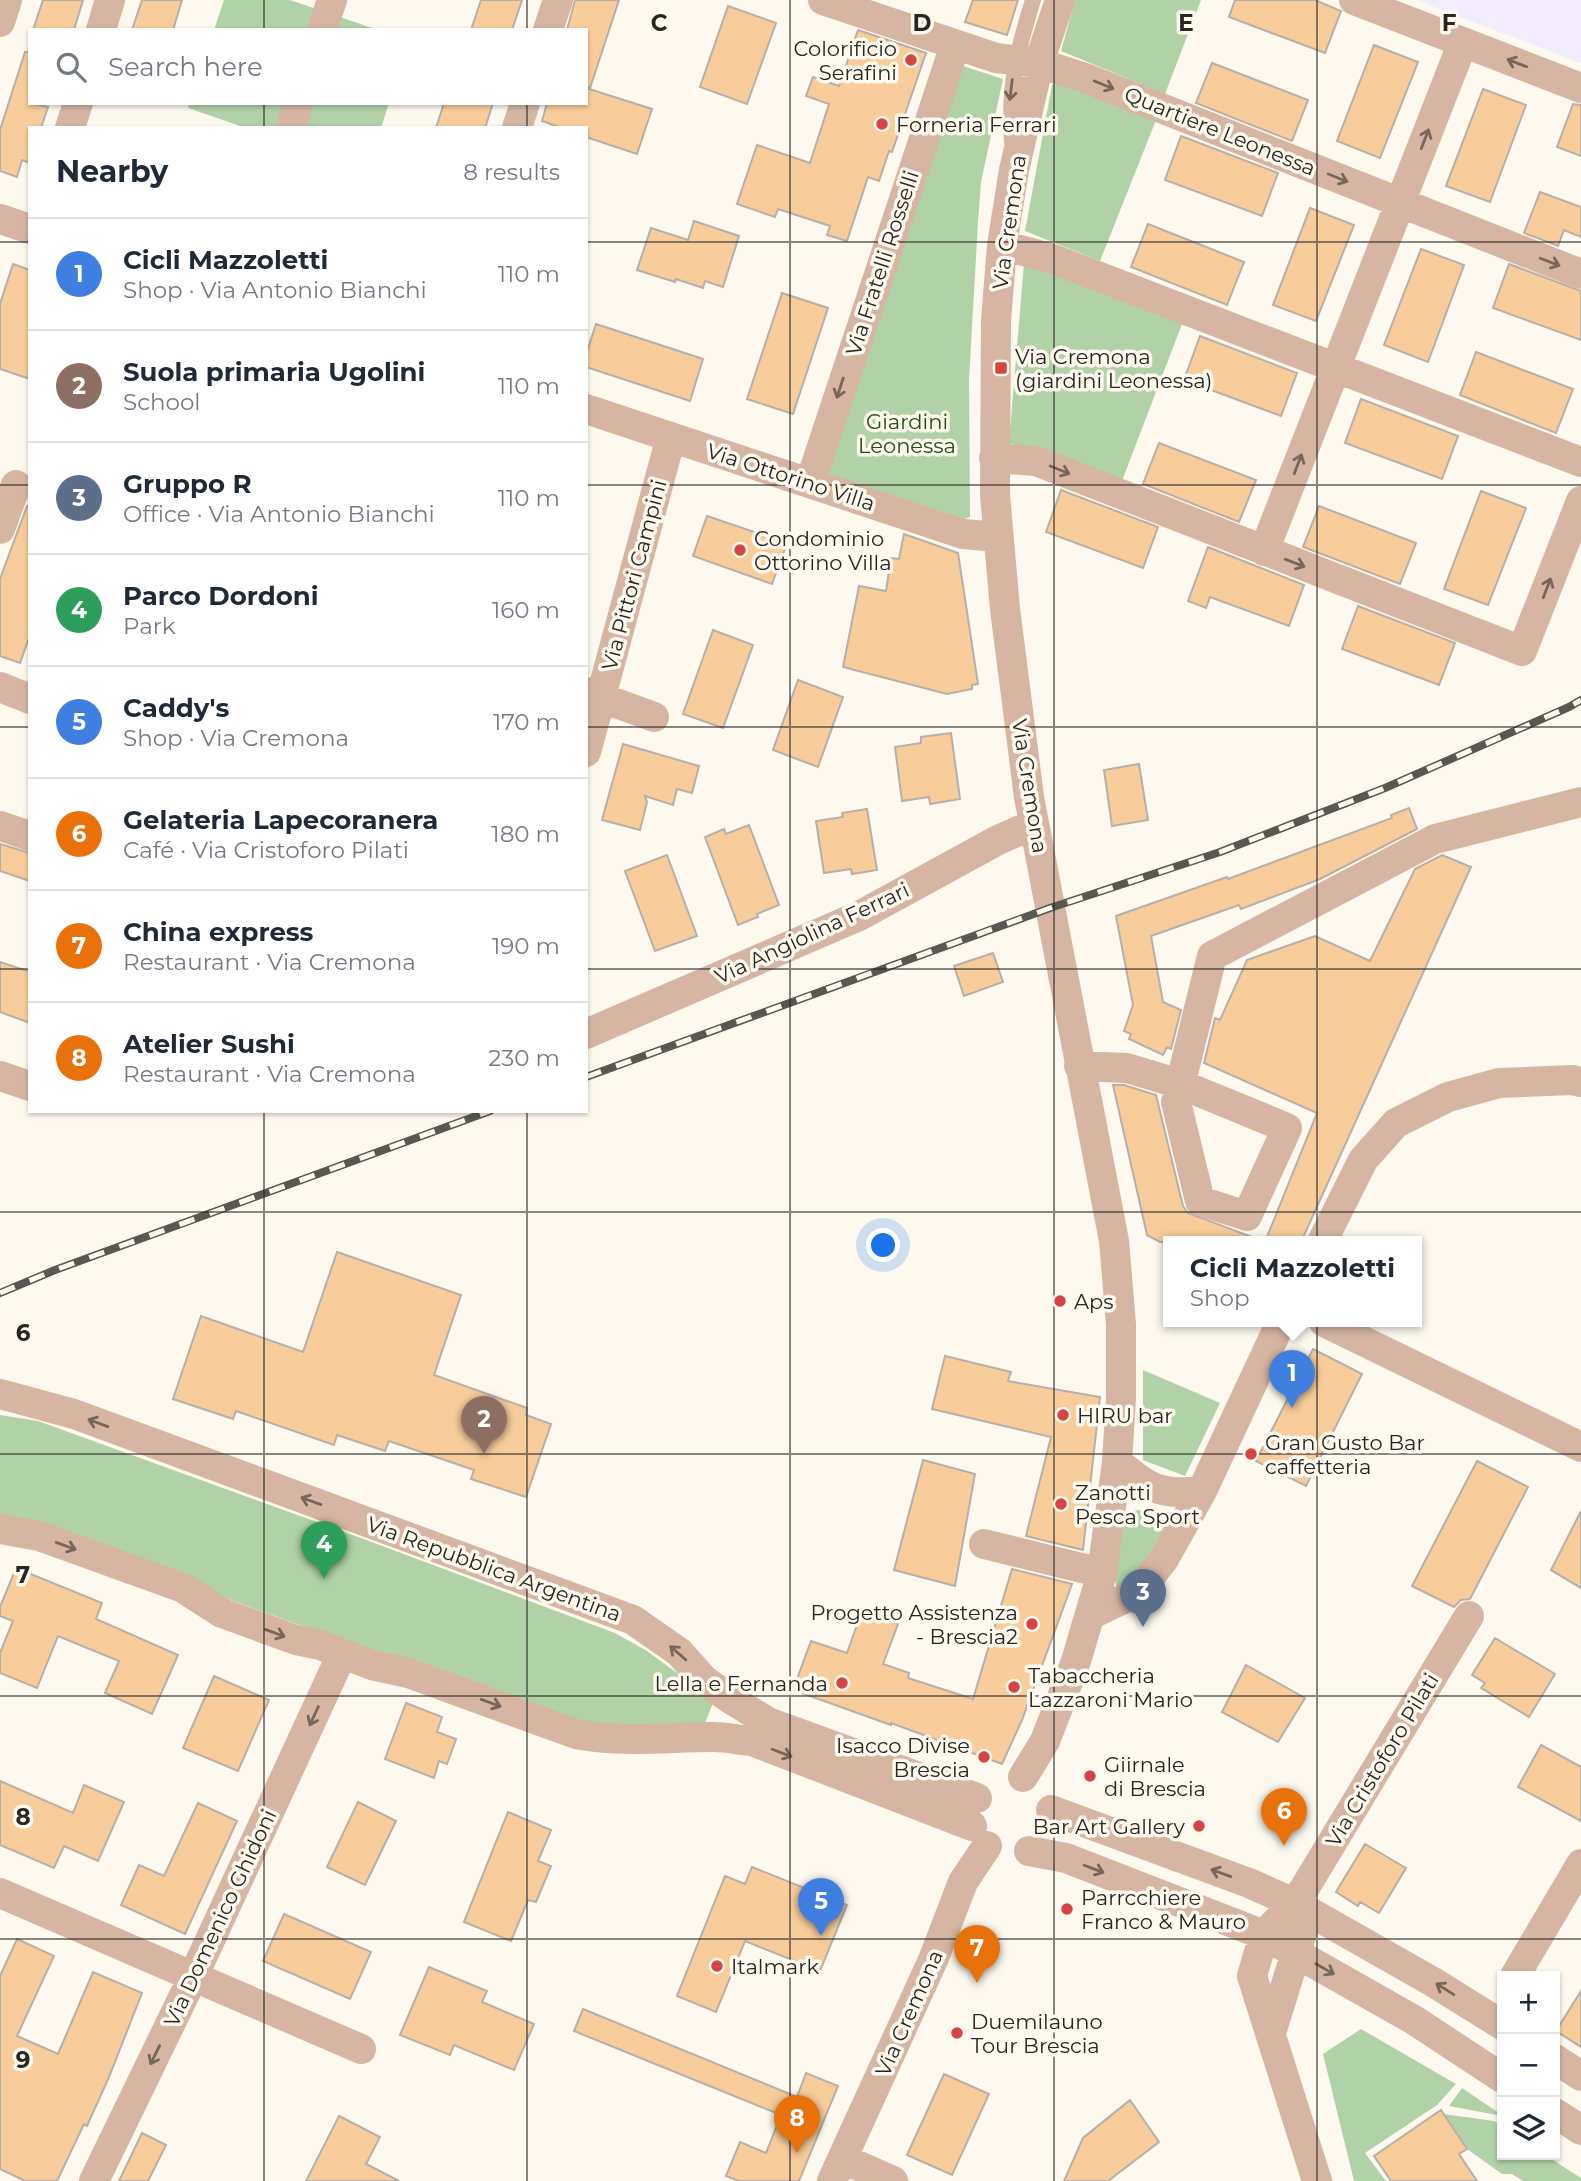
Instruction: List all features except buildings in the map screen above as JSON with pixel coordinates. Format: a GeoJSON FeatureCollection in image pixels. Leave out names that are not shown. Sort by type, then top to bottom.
{"type":"FeatureCollection","features":[{"type":"Feature","properties":{"kind":"street"},"geometry":{"type":"LineString","coordinates":[[0,22],[7,0]]}},
{"type":"Feature","properties":{"kind":"street"},"geometry":{"type":"LineString","coordinates":[[102,28],[110,0]]}},
{"type":"Feature","properties":{"kind":"street"},"geometry":{"type":"LineString","coordinates":[[323,28],[331,0]]}},
{"type":"Feature","properties":{"kind":"street"},"geometry":{"type":"LineString","coordinates":[[549,28],[558,0]]}},
{"type":"Feature","properties":{"kind":"street","name":"Quartiere Leonessa"},"geometry":{"type":"LineString","coordinates":[[823,0],[996,58],[1027,62],[1085,78],[1581,274]]}},
{"type":"Feature","properties":{"kind":"street","name":"Via Cremona"},"geometry":{"type":"LineString","coordinates":[[1023,1777],[1045,1741],[1090,1615],[1102,1573],[1117,1462],[1121,1398],[1121,1334],[1114,1241],[1034,824],[1005,609],[994,458],[996,321],[1002,245],[1027,62],[1059,0]]}},
{"type":"Feature","properties":{"kind":"street"},"geometry":{"type":"LineString","coordinates":[[1354,0],[1581,88]]}},
{"type":"Feature","properties":{"kind":"street"},"geometry":{"type":"LineString","coordinates":[[1264,551],[1463,42]]}},
{"type":"Feature","properties":{"kind":"street","name":"Via Fratelli Rosselli"},"geometry":{"type":"LineString","coordinates":[[810,483],[955,45]]}},
{"type":"Feature","properties":{"kind":"street"},"geometry":{"type":"LineString","coordinates":[[71,126],[77,105]]}},
{"type":"Feature","properties":{"kind":"street"},"geometry":{"type":"LineString","coordinates":[[291,126],[297,105]]}},
{"type":"Feature","properties":{"kind":"street"},"geometry":{"type":"LineString","coordinates":[[518,126],[523,105]]}},
{"type":"Feature","properties":{"kind":"street"},"geometry":{"type":"LineString","coordinates":[[0,219],[28,228]]}},
{"type":"Feature","properties":{"kind":"street"},"geometry":{"type":"LineString","coordinates":[[1002,245],[1053,259],[1581,462]]}},
{"type":"Feature","properties":{"kind":"street","name":"Via Ottorino Villa"},"geometry":{"type":"LineString","coordinates":[[588,410],[963,534],[998,537]]}},
{"type":"Feature","properties":{"kind":"street","name":"Via Pittori Campini"},"geometry":{"type":"LineString","coordinates":[[588,738],[594,695],[671,437]]}},
{"type":"Feature","properties":{"kind":"street"},"geometry":{"type":"LineString","coordinates":[[994,458],[1036,461],[1522,651],[1581,500]]}},
{"type":"Feature","properties":{"kind":"street"},"geometry":{"type":"LineString","coordinates":[[0,529],[15,485]]}},
{"type":"Feature","properties":{"kind":"street"},"geometry":{"type":"LineString","coordinates":[[0,687],[28,698]]}},
{"type":"Feature","properties":{"kind":"street"},"geometry":{"type":"LineString","coordinates":[[594,695],[654,717]]}},
{"type":"Feature","properties":{"kind":"street"},"geometry":{"type":"LineString","coordinates":[[1079,1066],[1127,1068],[1180,1083],[1287,1128],[1247,1216],[1200,1201],[1176,1102],[1180,1083],[1212,956],[1435,839],[1581,803]]}},
{"type":"Feature","properties":{"kind":"street","name":"Via Angiolina Ferrari"},"geometry":{"type":"LineString","coordinates":[[588,1033],[859,916],[998,840],[1034,824]]}},
{"type":"Feature","properties":{"kind":"street"},"geometry":{"type":"LineString","coordinates":[[0,826],[28,835]]}},
{"type":"Feature","properties":{"kind":"street"},"geometry":{"type":"LineString","coordinates":[[0,1076],[28,1085]]}},
{"type":"Feature","properties":{"kind":"street"},"geometry":{"type":"LineString","coordinates":[[1325,1236],[1363,1160],[1396,1123],[1448,1097],[1499,1083],[1572,1080],[1581,1082]]}},
{"type":"Feature","properties":{"kind":"street"},"geometry":{"type":"LineString","coordinates":[[1090,1615],[1138,1592],[1164,1559],[1202,1491],[1280,1327]]}},
{"type":"Feature","properties":{"kind":"street"},"geometry":{"type":"LineString","coordinates":[[1334,1327],[1581,1447]]}},
{"type":"Feature","properties":{"kind":"street","name":"Via Repubblica Argentina"},"geometry":{"type":"LineString","coordinates":[[0,1394],[74,1414],[634,1620],[679,1652],[704,1679],[768,1722],[979,1823],[997,1853],[1013,1855],[1029,1852],[1066,1858],[1264,1935],[1414,2020],[1497,2075]]}},
{"type":"Feature","properties":{"kind":"street"},"geometry":{"type":"LineString","coordinates":[[1117,1462],[1155,1489],[1177,1494],[1202,1491]]}},
{"type":"Feature","properties":{"kind":"street","name":"Via Repubblica Argentina"},"geometry":{"type":"LineString","coordinates":[[0,1529],[39,1536],[183,1588],[222,1613],[372,1665],[408,1673],[576,1734],[594,1738],[716,1737],[752,1741],[979,1823]]}},
{"type":"Feature","properties":{"kind":"street"},"geometry":{"type":"LineString","coordinates":[[984,1544],[1102,1573]]}},
{"type":"Feature","properties":{"kind":"street","name":"Via Cristoforo Pilati"},"geometry":{"type":"LineString","coordinates":[[1264,1935],[1294,1903],[1469,1616]]}},
{"type":"Feature","properties":{"kind":"street","name":"Via Domenico Ghidoni"},"geometry":{"type":"LineString","coordinates":[[94,2181],[193,1977],[342,1654]]}},
{"type":"Feature","properties":{"kind":"street"},"geometry":{"type":"LineString","coordinates":[[716,1737],[729,1698]]}},
{"type":"Feature","properties":{"kind":"street"},"geometry":{"type":"LineString","coordinates":[[979,1823],[983,1789],[1000,1778],[1023,1777],[1045,1796],[1051,1810],[1049,1827],[1042,1842],[1029,1852]]}},
{"type":"Feature","properties":{"kind":"street"},"geometry":{"type":"LineString","coordinates":[[1051,1810],[1249,1883],[1294,1903],[1433,1982],[1497,2013]]}},
{"type":"Feature","properties":{"kind":"street","name":"Via Cremona"},"geometry":{"type":"LineString","coordinates":[[838,2170],[933,1960],[964,1882],[979,1823]]}},
{"type":"Feature","properties":{"kind":"street"},"geometry":{"type":"LineString","coordinates":[[1518,1971],[1581,1864]]}},
{"type":"Feature","properties":{"kind":"street"},"geometry":{"type":"LineString","coordinates":[[0,1893],[361,2049]]}},
{"type":"Feature","properties":{"kind":"street"},"geometry":{"type":"LineString","coordinates":[[1271,2033],[1305,1922],[1294,1903]]}},
{"type":"Feature","properties":{"kind":"street"},"geometry":{"type":"LineString","coordinates":[[1264,1935],[1252,1976],[1317,2181]]}},
{"type":"Feature","properties":{"kind":"street"},"geometry":{"type":"LineString","coordinates":[[1560,2062],[1581,2076]]}},
{"type":"Feature","properties":{"kind":"street"},"geometry":{"type":"LineString","coordinates":[[1560,2116],[1581,2130]]}},
{"type":"Feature","properties":{"kind":"street"},"geometry":{"type":"LineString","coordinates":[[838,2170],[893,2181]]}},
{"type":"Feature","properties":{"kind":"lane"},"geometry":{"type":"LineString","coordinates":[[1027,62],[1032,0]]}},
{"type":"Feature","properties":{"kind":"shaded area"},"geometry":{"type":"Polygon","coordinates":[[[1416,0],[1581,0],[1581,63],[1416,0]]]}},
{"type":"Feature","properties":{"kind":"green space"},"geometry":{"type":"Polygon","coordinates":[[[224,0],[290,0],[372,28],[215,28],[224,0]]]}},
{"type":"Feature","properties":{"kind":"green space"},"geometry":{"type":"Polygon","coordinates":[[[1075,0],[1201,0],[1165,94],[1061,51],[1075,0]]]}},
{"type":"Feature","properties":{"kind":"green space","name":"Giardini Leonessa"},"geometry":{"type":"Polygon","coordinates":[[[960,65],[1003,79],[981,182],[969,380],[970,517],[965,519],[828,474],[960,65]]]}},
{"type":"Feature","properties":{"kind":"green space"},"geometry":{"type":"Polygon","coordinates":[[[1058,82],[1156,120],[1100,261],[1025,231],[1052,85],[1058,82]]]}},
{"type":"Feature","properties":{"kind":"green space"},"geometry":{"type":"Polygon","coordinates":[[[189,105],[388,105],[382,126],[240,126],[188,108],[189,105]]]}},
{"type":"Feature","properties":{"kind":"green space","name":"Giardini Leonessa"},"geometry":{"type":"Polygon","coordinates":[[[1024,263],[1182,324],[1120,486],[1009,443],[1024,263]]]}},
{"type":"Feature","properties":{"kind":"green space"},"geometry":{"type":"Polygon","coordinates":[[[1143,1370],[1220,1403],[1185,1476],[1143,1460],[1143,1370]]]}},
{"type":"Feature","properties":{"kind":"green space"},"geometry":{"type":"Polygon","coordinates":[[[0,1415],[38,1421],[615,1633],[647,1651],[714,1700],[702,1731],[612,1731],[324,1634],[0,1516],[0,1415]]]}},
{"type":"Feature","properties":{"kind":"green space"},"geometry":{"type":"Polygon","coordinates":[[[1138,1510],[1154,1516],[1166,1527],[1155,1549],[1121,1589],[1116,1586],[1115,1579],[1124,1519],[1128,1512],[1138,1510]]]}},
{"type":"Feature","properties":{"kind":"green space"},"geometry":{"type":"Polygon","coordinates":[[[1361,2029],[1456,2084],[1437,2105],[1365,2153],[1386,2181],[1354,2181],[1323,2054],[1361,2029]]]}},
{"type":"Feature","properties":{"kind":"green space"},"geometry":{"type":"Polygon","coordinates":[[[1462,2088],[1497,2112],[1497,2115],[1449,2106],[1462,2088]]]}},
{"type":"Feature","properties":{"kind":"green space"},"geometry":{"type":"Polygon","coordinates":[[[1443,2114],[1497,2123],[1497,2160],[1553,2160],[1581,2178],[1581,2181],[1523,2181],[1512,2174],[1502,2174],[1467,2149],[1443,2114]]]}},
{"type":"Feature","properties":{"kind":"railway"},"geometry":{"type":"LineString","coordinates":[[588,1076],[1050,908],[1220,852],[1385,788],[1581,700]]}},
{"type":"Feature","properties":{"kind":"railway"},"geometry":{"type":"LineString","coordinates":[[0,1293],[55,1270],[485,1113]]}},
{"type":"Feature","properties":{"kind":"place","name":"Colorificio Serafini"},"geometry":{"type":"Point","coordinates":[911,60]}},
{"type":"Feature","properties":{"kind":"place","name":"Forneria Ferrari"},"geometry":{"type":"Point","coordinates":[882,124]}},
{"type":"Feature","properties":{"kind":"place","name":"Via Cremona (giardini Leonessa)"},"geometry":{"type":"Point","coordinates":[1001,368]}},
{"type":"Feature","properties":{"kind":"place","name":"Condominio Ottorino Villa"},"geometry":{"type":"Point","coordinates":[740,550]}},
{"type":"Feature","properties":{"kind":"place","name":"Aps"},"geometry":{"type":"Point","coordinates":[1060,1301]}},
{"type":"Feature","properties":{"kind":"place","name":"Cicli Mazzoletti"},"geometry":{"type":"Point","coordinates":[1292,1408]}},
{"type":"Feature","properties":{"kind":"place","name":"HIRU bar"},"geometry":{"type":"Point","coordinates":[1063,1415]}},
{"type":"Feature","properties":{"kind":"place","name":"Suola primaria Ugolini"},"geometry":{"type":"Point","coordinates":[484,1454]}},
{"type":"Feature","properties":{"kind":"place","name":"Gran Gusto Bar caffetteria"},"geometry":{"type":"Point","coordinates":[1251,1454]}},
{"type":"Feature","properties":{"kind":"place","name":"Zanotti Pesca Sport"},"geometry":{"type":"Point","coordinates":[1061,1504]}},
{"type":"Feature","properties":{"kind":"place","name":"Parco Dordoni"},"geometry":{"type":"Point","coordinates":[324,1579]}},
{"type":"Feature","properties":{"kind":"place","name":"Progetto Assistenza - Brescia2"},"geometry":{"type":"Point","coordinates":[1032,1624]}},
{"type":"Feature","properties":{"kind":"place","name":"Gruppo R"},"geometry":{"type":"Point","coordinates":[1143,1627]}},
{"type":"Feature","properties":{"kind":"place","name":"Lella e Fernanda"},"geometry":{"type":"Point","coordinates":[842,1683]}},
{"type":"Feature","properties":{"kind":"place","name":"Tabaccheria Lazzaroni Mario"},"geometry":{"type":"Point","coordinates":[1014,1687]}},
{"type":"Feature","properties":{"kind":"place","name":"Isacco Divise Brescia"},"geometry":{"type":"Point","coordinates":[984,1757]}},
{"type":"Feature","properties":{"kind":"place","name":"Giirnale di Brescia"},"geometry":{"type":"Point","coordinates":[1090,1776]}},
{"type":"Feature","properties":{"kind":"place","name":"Bar Art Gallery"},"geometry":{"type":"Point","coordinates":[1199,1826]}},
{"type":"Feature","properties":{"kind":"place","name":"Gelateria Lapecoranera"},"geometry":{"type":"Point","coordinates":[1284,1846]}},
{"type":"Feature","properties":{"kind":"place","name":"Parrcchiere Franco & Mauro"},"geometry":{"type":"Point","coordinates":[1067,1909]}},
{"type":"Feature","properties":{"kind":"place","name":"Caddy's"},"geometry":{"type":"Point","coordinates":[821,1936]}},
{"type":"Feature","properties":{"kind":"place","name":"Italmark"},"geometry":{"type":"Point","coordinates":[717,1966]}},
{"type":"Feature","properties":{"kind":"place","name":"China express"},"geometry":{"type":"Point","coordinates":[977,1983]}},
{"type":"Feature","properties":{"kind":"place","name":"Duemilauno Tour Brescia"},"geometry":{"type":"Point","coordinates":[957,2033]}},
{"type":"Feature","properties":{"kind":"place","name":"Atelier Sushi"},"geometry":{"type":"Point","coordinates":[797,2153]}}]}
